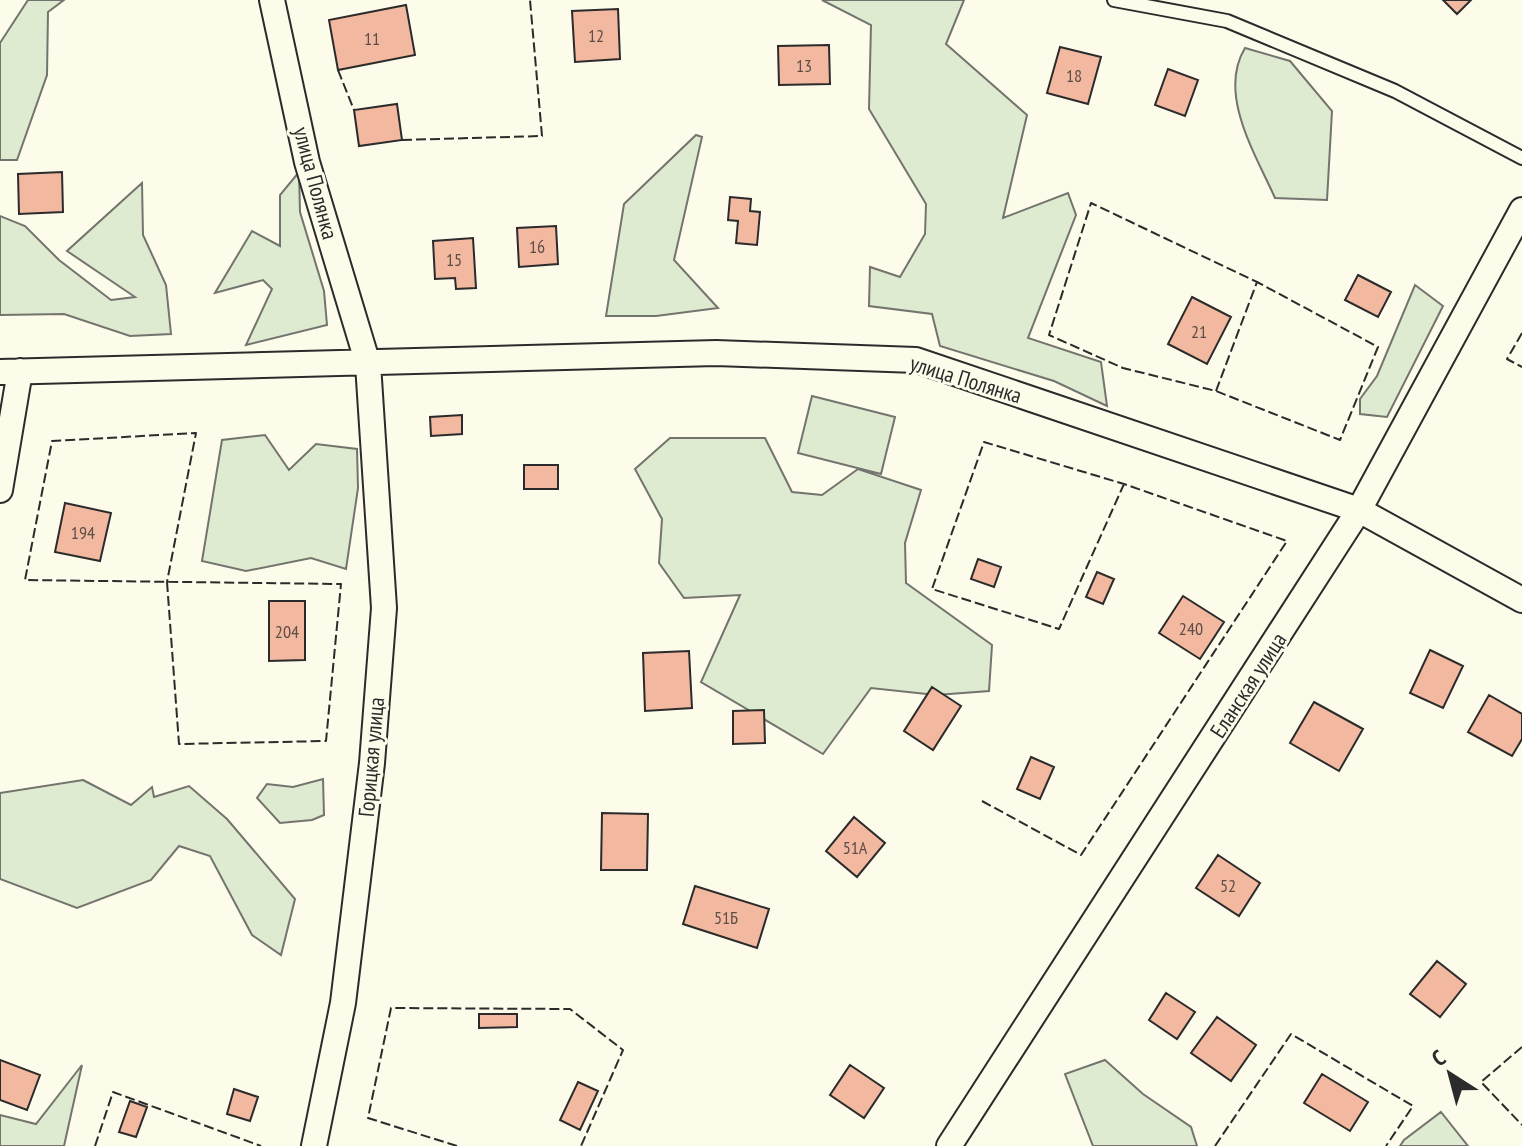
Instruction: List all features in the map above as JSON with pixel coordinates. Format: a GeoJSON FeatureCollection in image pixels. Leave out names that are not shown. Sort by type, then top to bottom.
{"type":"FeatureCollection","features":[{"type":"Feature","properties":{"kind":"street","name":"улица Полянка"},"geometry":{"type":"LineString","coordinates":[[272,0],[307,162],[368,364]]}},
{"type":"Feature","properties":{"kind":"street","name":"Еланская улица"},"geometry":{"type":"LineString","coordinates":[[949,1146],[1359,510],[1522,210]]}},
{"type":"Feature","properties":{"kind":"street","name":"улица Полянка"},"geometry":{"type":"LineString","coordinates":[[10,372],[716,353],[916,360],[1359,510],[1522,600]]}},
{"type":"Feature","properties":{"kind":"street","name":"Горицкая улица"},"geometry":{"type":"LineString","coordinates":[[314,1146],[343,1003],[372,763],[384,608],[368,364]]}},
{"type":"Feature","properties":{"kind":"street"},"geometry":{"type":"LineString","coordinates":[[0,490],[10,372]]}},
{"type":"Feature","properties":{"kind":"lane"},"geometry":{"type":"LineString","coordinates":[[1114,0],[1227,21],[1395,91],[1522,158]]}},
{"type":"Feature","properties":{"kind":"green space"},"geometry":{"type":"Polygon","coordinates":[[[28,0],[64,0],[48,12],[47,75],[17,160],[0,160],[0,43],[28,0]]]}},
{"type":"Feature","properties":{"kind":"green space"},"geometry":{"type":"Polygon","coordinates":[[[822,0],[964,0],[946,44],[1027,115],[1003,218],[1068,193],[1076,215],[1028,338],[1101,362],[1107,406],[1054,381],[940,346],[932,314],[869,306],[870,267],[900,277],[925,234],[926,204],[869,109],[871,25],[822,0]]]}},
{"type":"Feature","properties":{"kind":"green space"},"geometry":{"type":"Polygon","coordinates":[[[1245,48],[1290,61],[1332,111],[1327,200],[1275,198],[1250,144],[1237,104],[1237,66],[1245,48]]]}},
{"type":"Feature","properties":{"kind":"green space"},"geometry":{"type":"Polygon","coordinates":[[[696,135],[702,137],[674,260],[718,308],[656,316],[606,316],[624,204],[696,135]]]}},
{"type":"Feature","properties":{"kind":"green space"},"geometry":{"type":"Polygon","coordinates":[[[299,172],[300,212],[324,291],[327,325],[246,345],[272,289],[263,280],[215,293],[252,231],[280,246],[280,195],[299,172]]]}},
{"type":"Feature","properties":{"kind":"green space"},"geometry":{"type":"Polygon","coordinates":[[[142,183],[143,235],[166,285],[171,334],[130,336],[64,314],[0,315],[0,216],[25,226],[59,260],[111,300],[135,297],[67,251],[142,183]]]}},
{"type":"Feature","properties":{"kind":"green space"},"geometry":{"type":"Polygon","coordinates":[[[1415,285],[1443,306],[1387,417],[1360,414],[1360,399],[1377,376],[1415,285]]]}},
{"type":"Feature","properties":{"kind":"green space"},"geometry":{"type":"Polygon","coordinates":[[[812,396],[895,417],[881,474],[798,453],[812,396]]]}},
{"type":"Feature","properties":{"kind":"green space"},"geometry":{"type":"Polygon","coordinates":[[[265,435],[289,470],[316,444],[357,449],[358,488],[346,569],[311,558],[246,571],[202,561],[222,440],[265,435]]]}},
{"type":"Feature","properties":{"kind":"green space"},"geometry":{"type":"Polygon","coordinates":[[[670,438],[765,438],[792,492],[822,495],[858,469],[921,490],[905,543],[906,583],[992,645],[989,691],[936,695],[871,688],[823,754],[701,682],[740,595],[684,598],[659,563],[662,519],[635,469],[670,438]]]}},
{"type":"Feature","properties":{"kind":"green space"},"geometry":{"type":"Polygon","coordinates":[[[323,779],[324,815],[312,820],[280,823],[257,798],[267,784],[293,787],[323,779]]]}},
{"type":"Feature","properties":{"kind":"green space"},"geometry":{"type":"Polygon","coordinates":[[[83,780],[131,805],[152,787],[154,797],[189,786],[227,819],[295,899],[281,955],[252,935],[210,856],[179,846],[151,880],[77,908],[0,879],[0,793],[83,780]]]}},
{"type":"Feature","properties":{"kind":"green space"},"geometry":{"type":"Polygon","coordinates":[[[1105,1060],[1143,1094],[1191,1127],[1197,1146],[1093,1146],[1065,1074],[1105,1060]]]}},
{"type":"Feature","properties":{"kind":"green space"},"geometry":{"type":"Polygon","coordinates":[[[82,1065],[64,1146],[0,1146],[0,1115],[36,1124],[82,1065]]]}},
{"type":"Feature","properties":{"kind":"green space"},"geometry":{"type":"Polygon","coordinates":[[[1441,1112],[1468,1146],[1400,1146],[1404,1140],[1441,1112]]]}},
{"type":"Feature","properties":{"kind":"building"},"geometry":{"type":"Polygon","coordinates":[[[1443,0],[1471,0],[1457,14],[1443,0]]]}},
{"type":"Feature","properties":{"kind":"building"},"geometry":{"type":"Polygon","coordinates":[[[406,5],[415,55],[338,70],[329,20],[406,5]]]}},
{"type":"Feature","properties":{"kind":"building"},"geometry":{"type":"Polygon","coordinates":[[[618,9],[620,59],[575,62],[572,11],[618,9]]]}},
{"type":"Feature","properties":{"kind":"building"},"geometry":{"type":"Polygon","coordinates":[[[829,45],[830,84],[779,85],[778,46],[829,45]]]}},
{"type":"Feature","properties":{"kind":"building"},"geometry":{"type":"Polygon","coordinates":[[[1060,47],[1101,57],[1088,104],[1047,93],[1060,47]]]}},
{"type":"Feature","properties":{"kind":"building"},"geometry":{"type":"Polygon","coordinates":[[[1168,69],[1198,80],[1185,116],[1155,105],[1168,69]]]}},
{"type":"Feature","properties":{"kind":"building"},"geometry":{"type":"Polygon","coordinates":[[[397,104],[402,140],[359,146],[354,110],[397,104]]]}},
{"type":"Feature","properties":{"kind":"building"},"geometry":{"type":"Polygon","coordinates":[[[62,172],[63,212],[19,214],[18,174],[62,172]]]}},
{"type":"Feature","properties":{"kind":"building"},"geometry":{"type":"Polygon","coordinates":[[[730,197],[751,199],[750,211],[760,212],[757,245],[736,243],[738,221],[728,220],[730,197]]]}},
{"type":"Feature","properties":{"kind":"building"},"geometry":{"type":"Polygon","coordinates":[[[556,226],[558,264],[519,267],[517,228],[556,226]]]}},
{"type":"Feature","properties":{"kind":"building"},"geometry":{"type":"Polygon","coordinates":[[[473,238],[476,288],[456,289],[455,278],[435,279],[433,241],[473,238]]]}},
{"type":"Feature","properties":{"kind":"building"},"geometry":{"type":"Polygon","coordinates":[[[1358,275],[1391,292],[1378,317],[1345,300],[1358,275]]]}},
{"type":"Feature","properties":{"kind":"building"},"geometry":{"type":"Polygon","coordinates":[[[1192,297],[1231,317],[1207,364],[1168,344],[1192,297]]]}},
{"type":"Feature","properties":{"kind":"building"},"geometry":{"type":"Polygon","coordinates":[[[462,415],[462,434],[431,436],[430,417],[462,415]]]}},
{"type":"Feature","properties":{"kind":"building"},"geometry":{"type":"Polygon","coordinates":[[[524,465],[558,465],[558,489],[524,489],[524,465]]]}},
{"type":"Feature","properties":{"kind":"building"},"geometry":{"type":"Polygon","coordinates":[[[65,503],[111,513],[100,561],[55,552],[65,503]]]}},
{"type":"Feature","properties":{"kind":"building"},"geometry":{"type":"Polygon","coordinates":[[[978,559],[1001,567],[994,587],[971,579],[978,559]]]}},
{"type":"Feature","properties":{"kind":"building"},"geometry":{"type":"Polygon","coordinates":[[[1097,572],[1114,579],[1103,604],[1086,597],[1097,572]]]}},
{"type":"Feature","properties":{"kind":"building"},"geometry":{"type":"Polygon","coordinates":[[[1183,596],[1224,622],[1200,659],[1159,633],[1183,596]]]}},
{"type":"Feature","properties":{"kind":"building"},"geometry":{"type":"Polygon","coordinates":[[[269,601],[305,601],[305,660],[269,661],[269,601]]]}},
{"type":"Feature","properties":{"kind":"building"},"geometry":{"type":"Polygon","coordinates":[[[1430,650],[1463,666],[1443,708],[1410,693],[1430,650]]]}},
{"type":"Feature","properties":{"kind":"building"},"geometry":{"type":"Polygon","coordinates":[[[689,651],[692,708],[645,711],[643,653],[689,651]]]}},
{"type":"Feature","properties":{"kind":"building"},"geometry":{"type":"Polygon","coordinates":[[[932,687],[961,706],[933,750],[904,731],[932,687]]]}},
{"type":"Feature","properties":{"kind":"building"},"geometry":{"type":"Polygon","coordinates":[[[1489,695],[1522,714],[1522,739],[1512,756],[1468,732],[1489,695]]]}},
{"type":"Feature","properties":{"kind":"building"},"geometry":{"type":"Polygon","coordinates":[[[1314,702],[1363,729],[1339,771],[1290,743],[1314,702]]]}},
{"type":"Feature","properties":{"kind":"building"},"geometry":{"type":"Polygon","coordinates":[[[764,710],[765,743],[733,744],[733,711],[764,710]]]}},
{"type":"Feature","properties":{"kind":"building"},"geometry":{"type":"Polygon","coordinates":[[[1031,757],[1054,767],[1040,799],[1017,789],[1031,757]]]}},
{"type":"Feature","properties":{"kind":"building"},"geometry":{"type":"Polygon","coordinates":[[[602,813],[648,814],[647,870],[601,870],[602,813]]]}},
{"type":"Feature","properties":{"kind":"building"},"geometry":{"type":"Polygon","coordinates":[[[854,817],[885,843],[857,877],[826,851],[854,817]]]}},
{"type":"Feature","properties":{"kind":"building"},"geometry":{"type":"Polygon","coordinates":[[[1218,855],[1260,883],[1239,916],[1196,888],[1218,855]]]}},
{"type":"Feature","properties":{"kind":"building"},"geometry":{"type":"Polygon","coordinates":[[[695,886],[769,909],[757,948],[683,924],[695,886]]]}},
{"type":"Feature","properties":{"kind":"building"},"geometry":{"type":"Polygon","coordinates":[[[1437,961],[1466,984],[1440,1017],[1410,994],[1437,961]]]}},
{"type":"Feature","properties":{"kind":"building"},"geometry":{"type":"Polygon","coordinates":[[[1166,993],[1195,1012],[1177,1039],[1149,1020],[1166,993]]]}},
{"type":"Feature","properties":{"kind":"building"},"geometry":{"type":"Polygon","coordinates":[[[479,1014],[517,1014],[517,1027],[479,1028],[479,1014]]]}},
{"type":"Feature","properties":{"kind":"building"},"geometry":{"type":"Polygon","coordinates":[[[1217,1017],[1256,1045],[1231,1081],[1191,1053],[1217,1017]]]}},
{"type":"Feature","properties":{"kind":"building"},"geometry":{"type":"Polygon","coordinates":[[[0,1060],[40,1075],[27,1110],[0,1100],[0,1060]]]}},
{"type":"Feature","properties":{"kind":"building"},"geometry":{"type":"Polygon","coordinates":[[[850,1065],[884,1088],[864,1118],[830,1095],[850,1065]]]}},
{"type":"Feature","properties":{"kind":"building"},"geometry":{"type":"Polygon","coordinates":[[[1322,1074],[1368,1102],[1350,1131],[1304,1103],[1322,1074]]]}},
{"type":"Feature","properties":{"kind":"building"},"geometry":{"type":"Polygon","coordinates":[[[578,1082],[598,1091],[580,1130],[560,1120],[578,1082]]]}},
{"type":"Feature","properties":{"kind":"building"},"geometry":{"type":"Polygon","coordinates":[[[234,1089],[258,1097],[250,1121],[227,1114],[234,1089]]]}},
{"type":"Feature","properties":{"kind":"building"},"geometry":{"type":"Polygon","coordinates":[[[130,1101],[147,1107],[136,1137],[119,1132],[130,1101]]]}},
{"type":"Feature","properties":{"kind":"fence"},"geometry":{"type":"LineString","coordinates":[[402,140],[542,136],[530,0]]}},
{"type":"Feature","properties":{"kind":"fence"},"geometry":{"type":"LineString","coordinates":[[338,70],[354,110]]}},
{"type":"Feature","properties":{"kind":"fence"},"geometry":{"type":"LineString","coordinates":[[1216,391],[1257,282],[1091,203],[1049,335],[1123,368],[1216,391],[1340,440],[1378,347],[1257,282]]}},
{"type":"Feature","properties":{"kind":"fence"},"geometry":{"type":"LineString","coordinates":[[1522,333],[1507,359],[1522,367]]}},
{"type":"Feature","properties":{"kind":"fence"},"geometry":{"type":"LineString","coordinates":[[167,582],[179,744],[326,741],[341,584],[25,580],[52,441],[196,433],[167,582]]}},
{"type":"Feature","properties":{"kind":"fence"},"geometry":{"type":"LineString","coordinates":[[982,801],[1081,855],[1287,541],[1124,484],[984,442],[932,589],[1059,629],[1124,484]]}},
{"type":"Feature","properties":{"kind":"fence"},"geometry":{"type":"LineString","coordinates":[[457,1146],[368,1118],[391,1008],[570,1009],[623,1050],[581,1146]]}},
{"type":"Feature","properties":{"kind":"fence"},"geometry":{"type":"LineString","coordinates":[[1215,1146],[1291,1034],[1413,1106],[1386,1146]]}},
{"type":"Feature","properties":{"kind":"fence"},"geometry":{"type":"LineString","coordinates":[[1522,1047],[1481,1082],[1522,1125]]}},
{"type":"Feature","properties":{"kind":"fence"},"geometry":{"type":"LineString","coordinates":[[95,1146],[113,1092],[261,1146]]}}]}
